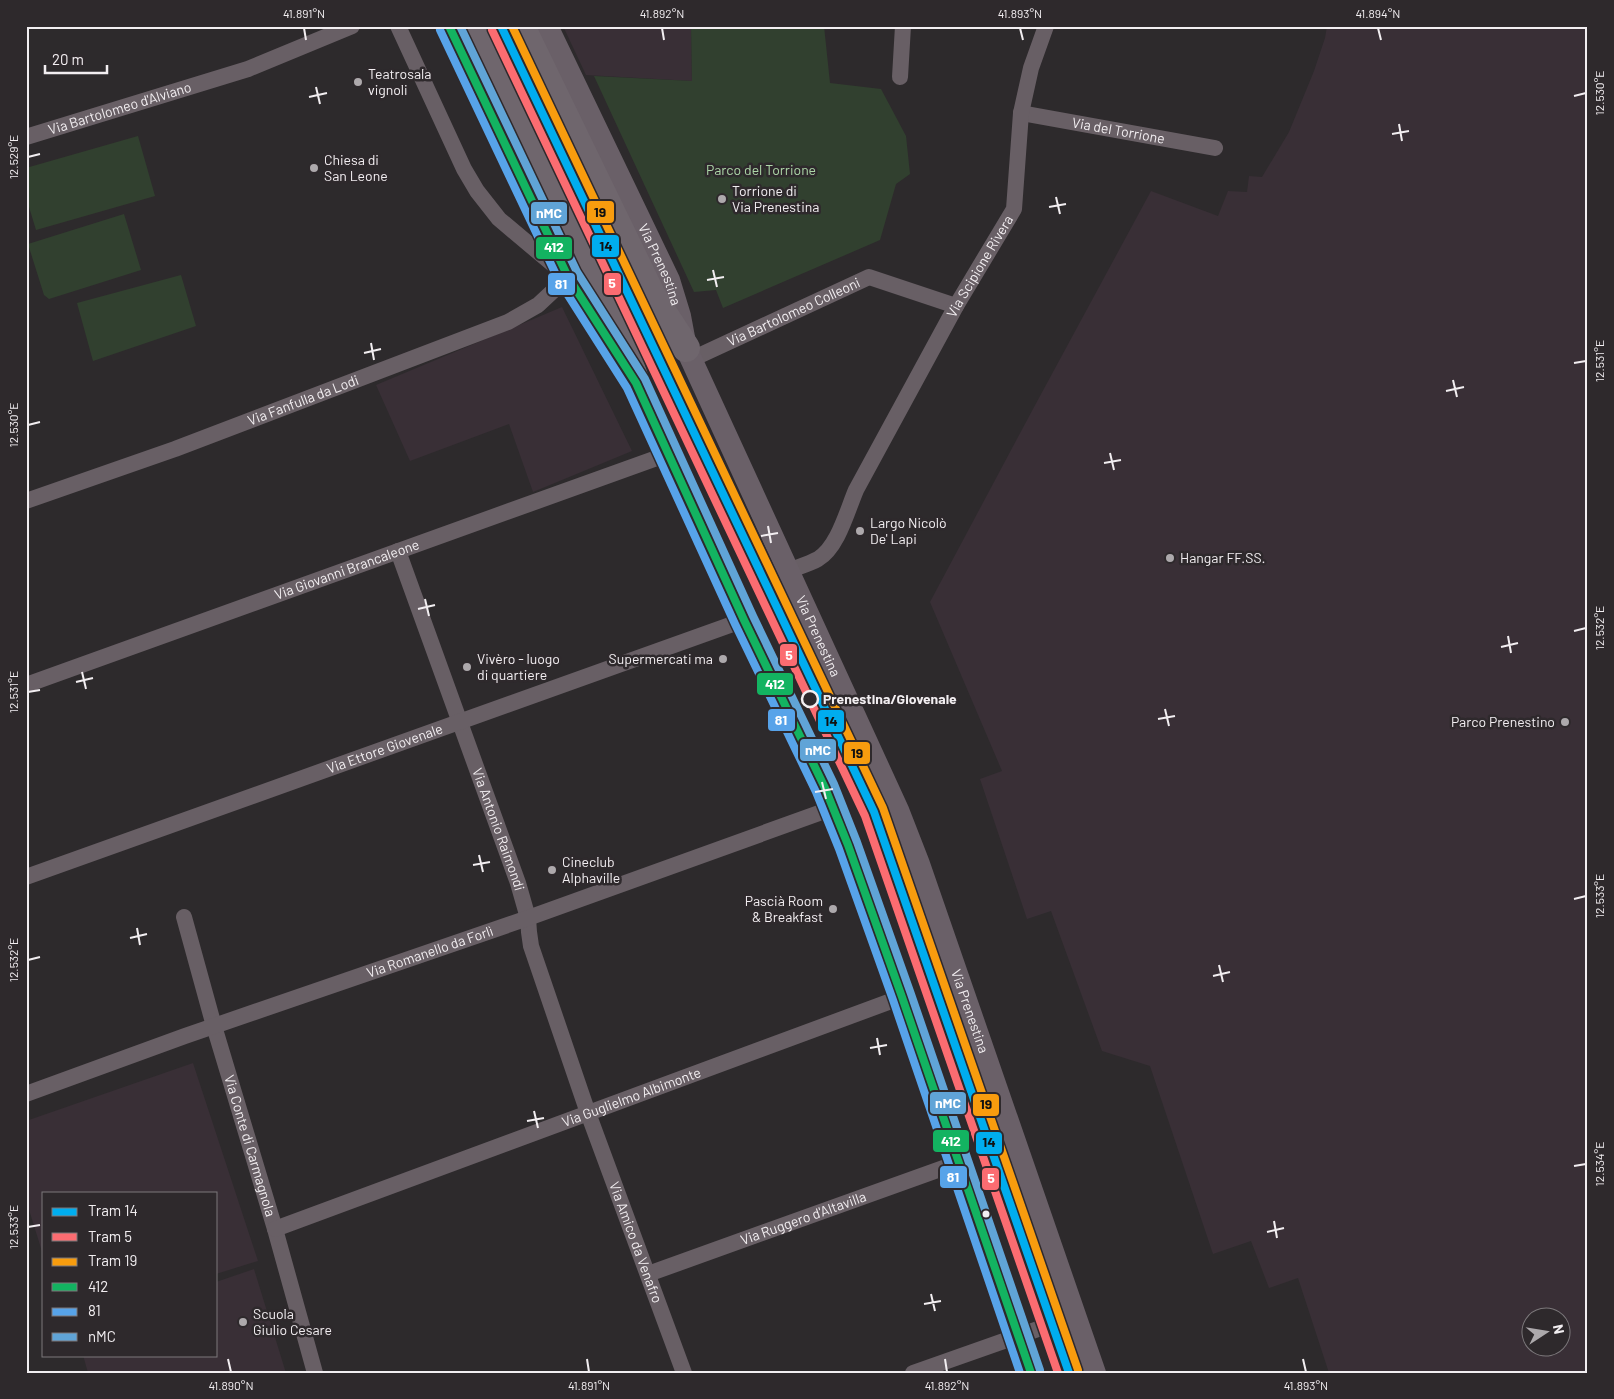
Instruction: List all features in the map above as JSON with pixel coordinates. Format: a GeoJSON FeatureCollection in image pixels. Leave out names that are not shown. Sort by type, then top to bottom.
{"type":"FeatureCollection","features":[{"type":"Feature","properties":{"kind":"highway"},"geometry":{"type":"LineString","coordinates":[[475,26],[607,302],[619,329],[636,383]]}},
{"type":"Feature","properties":{"kind":"highway"},"geometry":{"type":"LineString","coordinates":[[521,26],[647,287],[689,354]]}},
{"type":"Feature","properties":{"kind":"main road"},"geometry":{"type":"LineString","coordinates":[[449,26],[568,277],[636,383],[744,620],[833,808],[848,845],[960,1162],[1031,1373]]}},
{"type":"Feature","properties":{"kind":"main road","name":"Via Prenestina"},"geometry":{"type":"LineString","coordinates":[[547,26],[669,280],[689,354],[887,785],[919,864],[1095,1373]]}},
{"type":"Feature","properties":{"kind":"street","name":"Via Bartolomeo d'Alviano"},"geometry":{"type":"LineString","coordinates":[[26,136],[248,69],[352,26]]}},
{"type":"Feature","properties":{"kind":"street"},"geometry":{"type":"LineString","coordinates":[[398,26],[464,169],[477,192],[499,219],[568,277]]}},
{"type":"Feature","properties":{"kind":"street"},"geometry":{"type":"LineString","coordinates":[[900,77],[903,26]]}},
{"type":"Feature","properties":{"kind":"street","name":"Via Scipione Rivera"},"geometry":{"type":"LineString","coordinates":[[788,571],[819,558],[827,550],[841,528],[856,490],[956,306],[1014,209],[1021,114],[1031,68],[1046,26]]}},
{"type":"Feature","properties":{"kind":"street","name":"Via del Torrione"},"geometry":{"type":"LineString","coordinates":[[1021,114],[1215,148]]}},
{"type":"Feature","properties":{"kind":"street","name":"Via Fanfulla da Lodi"},"geometry":{"type":"LineString","coordinates":[[26,501],[175,449],[508,322],[538,304],[568,277]]}},
{"type":"Feature","properties":{"kind":"street","name":"Via Bartolomeo Colleoni"},"geometry":{"type":"LineString","coordinates":[[689,354],[869,277],[956,306]]}},
{"type":"Feature","properties":{"kind":"street","name":"Via Giovanni Brancaleone"},"geometry":{"type":"LineString","coordinates":[[26,685],[668,454]]}},
{"type":"Feature","properties":{"kind":"street","name":"Via Antonio Raimondi"},"geometry":{"type":"LineString","coordinates":[[398,551],[518,883],[528,918],[531,946],[588,1113]]}},
{"type":"Feature","properties":{"kind":"street","name":"Via Ettore Giovenale"},"geometry":{"type":"LineString","coordinates":[[26,877],[744,620]]}},
{"type":"Feature","properties":{"kind":"street","name":"Via Romanello da Forlì"},"geometry":{"type":"LineString","coordinates":[[26,1094],[214,1026],[528,918],[833,808]]}},
{"type":"Feature","properties":{"kind":"street","name":"Via Conte di Carmagnola"},"geometry":{"type":"LineString","coordinates":[[184,917],[315,1373]]}},
{"type":"Feature","properties":{"kind":"street","name":"Via Guglielmo Albimonte"},"geometry":{"type":"LineString","coordinates":[[275,1229],[902,997]]}},
{"type":"Feature","properties":{"kind":"street","name":"Via Amico da Venafro"},"geometry":{"type":"LineString","coordinates":[[588,1113],[684,1373]]}},
{"type":"Feature","properties":{"kind":"street","name":"Via Ruggero d'Altavilla"},"geometry":{"type":"LineString","coordinates":[[648,1274],[960,1162]]}},
{"type":"Feature","properties":{"kind":"street"},"geometry":{"type":"LineString","coordinates":[[913,1373],[1075,1316]]}},
{"type":"Feature","properties":{"kind":"shaded area"},"geometry":{"type":"Polygon","coordinates":[[[563,26],[691,26],[692,81],[586,75],[563,26]]]}},
{"type":"Feature","properties":{"kind":"shaded area"},"geometry":{"type":"Polygon","coordinates":[[[1327,26],[1588,26],[1588,1373],[1329,1373],[1298,1278],[1269,1288],[1251,1241],[1213,1254],[1150,1066],[1102,1051],[1051,911],[1027,919],[980,779],[1002,771],[930,602],[1151,191],[1218,216],[1228,191],[1247,192],[1249,176],[1262,177],[1289,132],[1314,71],[1327,26]]]}},
{"type":"Feature","properties":{"kind":"shaded area"},"geometry":{"type":"Polygon","coordinates":[[[562,307],[632,451],[533,492],[509,424],[410,461],[376,385],[562,307]]]}},
{"type":"Feature","properties":{"kind":"shaded area"},"geometry":{"type":"Polygon","coordinates":[[[193,1063],[258,1261],[218,1273],[218,1192],[42,1192],[42,1252],[26,1200],[26,1121],[193,1063]]]}},
{"type":"Feature","properties":{"kind":"shaded area","name":"Scuola Giulio Cesare"},"geometry":{"type":"Polygon","coordinates":[[[254,1269],[286,1373],[88,1373],[83,1356],[218,1356],[218,1281],[254,1269]]]}},
{"type":"Feature","properties":{"kind":"green space","name":"Parco del Torrione"},"geometry":{"type":"Polygon","coordinates":[[[691,26],[824,26],[830,83],[881,89],[906,136],[910,174],[896,184],[880,240],[723,308],[716,290],[694,292],[594,76],[692,81],[691,26]]]}},
{"type":"Feature","properties":{"kind":"green space"},"geometry":{"type":"Polygon","coordinates":[[[138,136],[155,196],[36,230],[26,197],[26,168],[138,136]]]}},
{"type":"Feature","properties":{"kind":"green space"},"geometry":{"type":"Polygon","coordinates":[[[124,214],[141,270],[49,299],[44,295],[28,244],[124,214]]]}},
{"type":"Feature","properties":{"kind":"green space"},"geometry":{"type":"Polygon","coordinates":[[[181,275],[196,326],[93,361],[77,303],[181,275]]]}},
{"type":"Feature","properties":{"kind":"tram line","name":"14"},"geometry":{"type":"LineString","coordinates":[[501,26],[874,812],[1069,1373]]}},
{"type":"Feature","properties":{"kind":"tram line","name":"19"},"geometry":{"type":"LineString","coordinates":[[512,26],[883,808],[1078,1370]]}},
{"type":"Feature","properties":{"kind":"tram line","name":"5"},"geometry":{"type":"LineString","coordinates":[[492,30],[865,816],[1058,1373]]}},
{"type":"Feature","properties":{"kind":"transit line","name":"412"},"geometry":{"type":"LineString","coordinates":[[449,26],[568,277],[636,383],[744,620],[825,788],[848,845],[902,997],[1031,1373]]}},
{"type":"Feature","properties":{"kind":"transit line","name":"nMC"},"geometry":{"type":"LineString","coordinates":[[460,26],[577,272],[645,379],[753,616],[834,784],[857,842],[911,994],[1040,1370]]}},
{"type":"Feature","properties":{"kind":"transit line","name":"81"},"geometry":{"type":"LineString","coordinates":[[440,30],[559,281],[627,388],[735,624],[816,792],[839,849],[893,1000],[1020,1373]]}},
{"type":"Feature","properties":{"kind":"place","name":"Teatrosala vignoli"},"geometry":{"type":"Point","coordinates":[358,82]}},
{"type":"Feature","properties":{"kind":"place","name":"Chiesa di San Leone"},"geometry":{"type":"Point","coordinates":[314,168]}},
{"type":"Feature","properties":{"kind":"place","name":"Torrione di Via Prenestina"},"geometry":{"type":"Point","coordinates":[722,199]}},
{"type":"Feature","properties":{"kind":"place","name":"Largo Nicolò De' Lapi"},"geometry":{"type":"Point","coordinates":[860,531]}},
{"type":"Feature","properties":{"kind":"place","name":"Hangar FF.SS."},"geometry":{"type":"Point","coordinates":[1170,558]}},
{"type":"Feature","properties":{"kind":"place","name":"Supermercati ma"},"geometry":{"type":"Point","coordinates":[723,659]}},
{"type":"Feature","properties":{"kind":"place","name":"Vivèro - luogo di quartiere"},"geometry":{"type":"Point","coordinates":[467,667]}},
{"type":"Feature","properties":{"kind":"place","name":"Prenestina/Giovenale"},"geometry":{"type":"Point","coordinates":[810,699]}},
{"type":"Feature","properties":{"kind":"place","name":"Parco Prenestino"},"geometry":{"type":"Point","coordinates":[1565,722]}},
{"type":"Feature","properties":{"kind":"place","name":"Cineclub Alphaville"},"geometry":{"type":"Point","coordinates":[552,870]}},
{"type":"Feature","properties":{"kind":"place","name":"Pascià Room & Breakfast"},"geometry":{"type":"Point","coordinates":[833,909]}},
{"type":"Feature","properties":{"kind":"place","name":"Scuola Giulio Cesare"},"geometry":{"type":"Point","coordinates":[243,1322]}}]}
